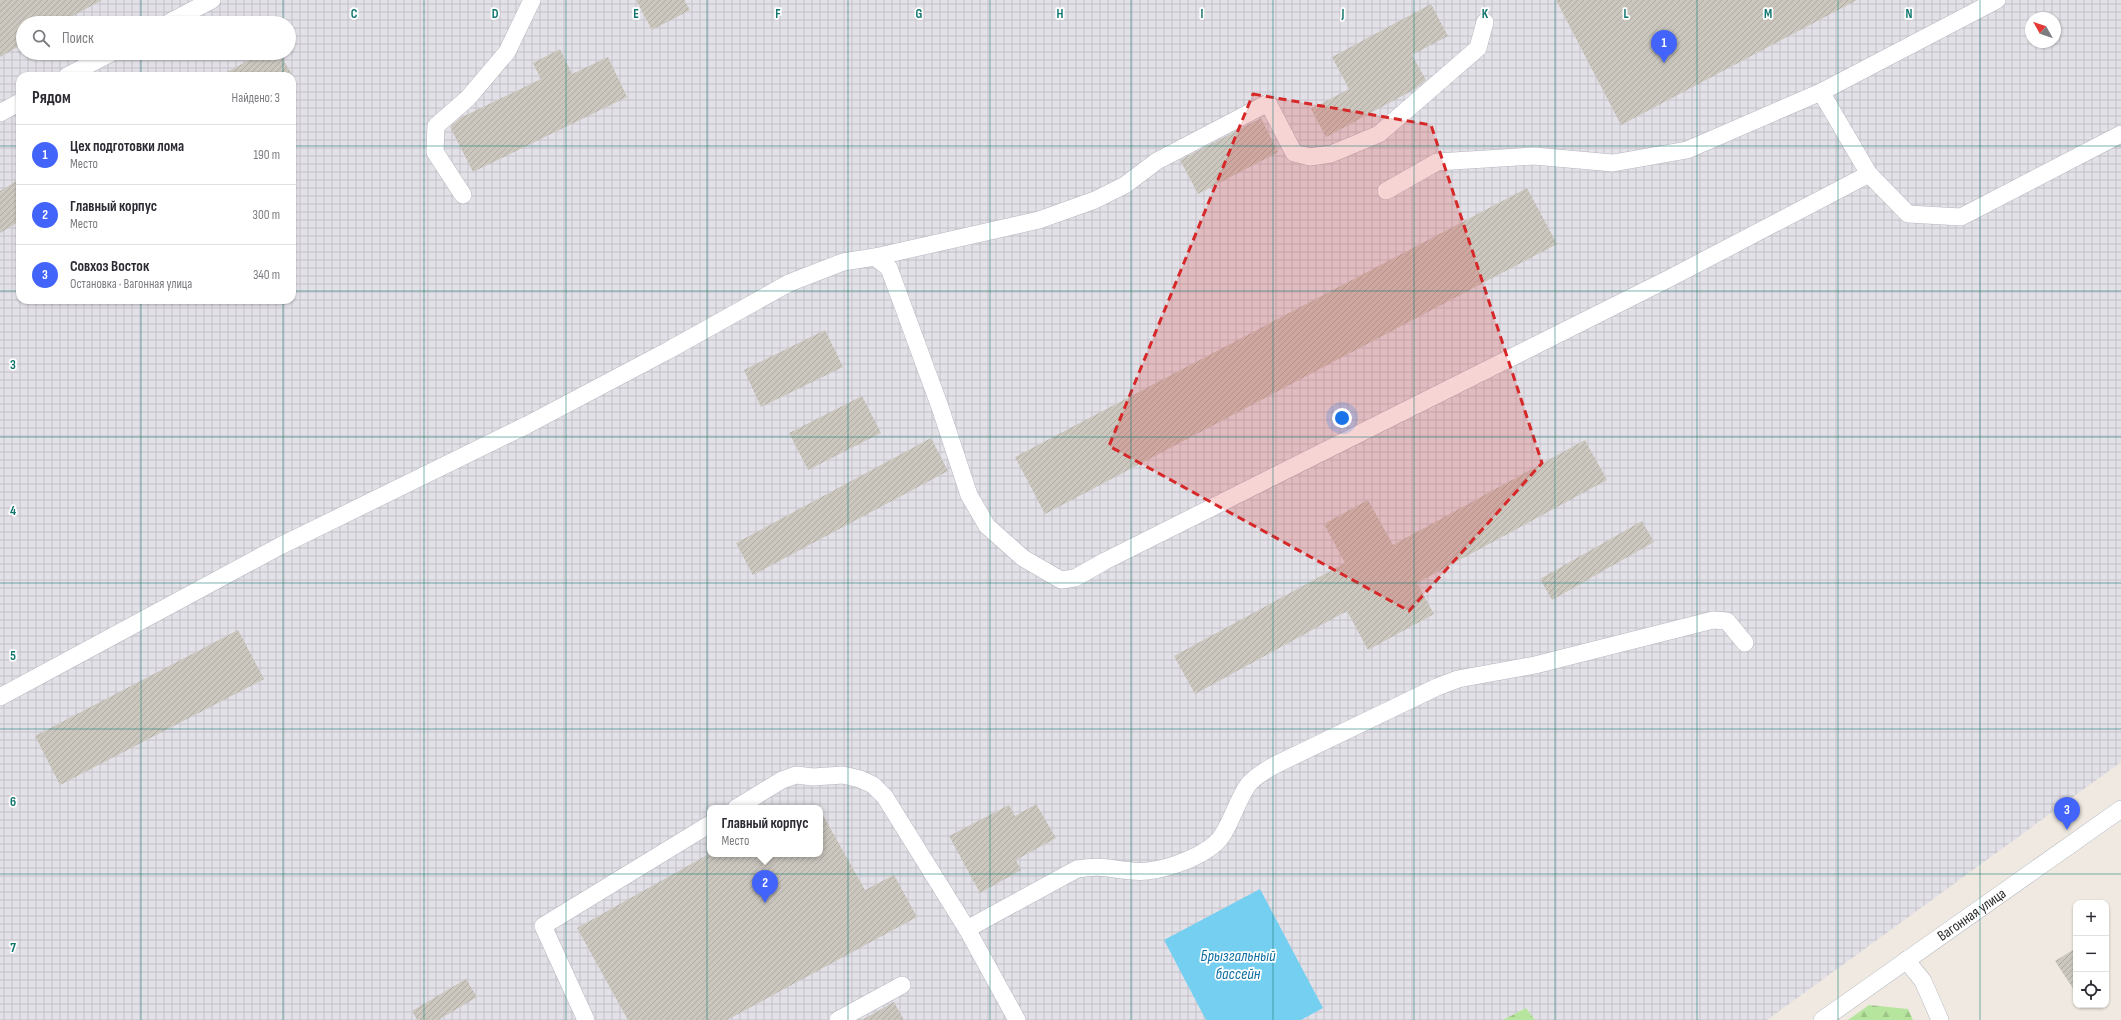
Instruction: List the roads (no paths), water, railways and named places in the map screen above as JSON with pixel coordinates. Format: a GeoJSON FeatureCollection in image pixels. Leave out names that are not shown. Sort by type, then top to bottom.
{"type":"FeatureCollection","features":[{"type":"Feature","properties":{"kind":"street"},"geometry":{"type":"LineString","coordinates":[[181,16],[212,0]]}},
{"type":"Feature","properties":{"kind":"street"},"geometry":{"type":"LineString","coordinates":[[463,195],[435,152],[436,126],[468,98],[507,52],[532,0]]}},
{"type":"Feature","properties":{"kind":"street"},"geometry":{"type":"LineString","coordinates":[[1386,191],[1437,162],[1534,156],[1613,163],[1687,150],[1821,92],[1997,0]]}},
{"type":"Feature","properties":{"kind":"street"},"geometry":{"type":"LineString","coordinates":[[0,697],[280,546],[533,421],[669,350],[789,283],[843,262],[875,257],[1039,220],[1095,200],[1125,185],[1157,161],[1268,103],[1294,153],[1310,157],[1330,154],[1378,134],[1478,48],[1484,22]]}},
{"type":"Feature","properties":{"kind":"street"},"geometry":{"type":"LineString","coordinates":[[75,72],[98,60]]}},
{"type":"Feature","properties":{"kind":"street"},"geometry":{"type":"LineString","coordinates":[[1821,92],[1869,174],[1908,214],[1961,217],[2121,134]]}},
{"type":"Feature","properties":{"kind":"street"},"geometry":{"type":"LineString","coordinates":[[0,113],[16,104]]}},
{"type":"Feature","properties":{"kind":"street"},"geometry":{"type":"LineString","coordinates":[[875,257],[889,268],[937,400],[969,495],[988,526],[1023,558],[1061,580],[1076,578],[1105,561],[1665,280],[1869,174]]}},
{"type":"Feature","properties":{"kind":"street"},"geometry":{"type":"LineString","coordinates":[[967,929],[1077,869],[1096,866],[1146,872],[1174,865],[1199,853],[1218,841],[1249,784],[1262,773],[1275,765],[1437,686],[1458,679],[1535,665],[1713,620],[1727,621],[1744,643]]}},
{"type":"Feature","properties":{"kind":"street"},"geometry":{"type":"LineString","coordinates":[[741,805],[782,780],[796,775],[813,778],[844,776],[860,779],[873,786],[885,797],[967,929],[1017,1020]]}},
{"type":"Feature","properties":{"kind":"street","name":"Вагонная улица"},"geometry":{"type":"LineString","coordinates":[[1822,1020],[2121,810]]}},
{"type":"Feature","properties":{"kind":"street"},"geometry":{"type":"LineString","coordinates":[[586,1020],[544,926],[707,826]]}},
{"type":"Feature","properties":{"kind":"street"},"geometry":{"type":"LineString","coordinates":[[1906,960],[1923,981],[1940,1020]]}},
{"type":"Feature","properties":{"kind":"street"},"geometry":{"type":"LineString","coordinates":[[838,1020],[902,985]]}},
{"type":"Feature","properties":{"kind":"water","name":"Брызгальный бассейн"},"geometry":{"type":"Polygon","coordinates":[[[1260,889],[1323,1008],[1301,1020],[1206,1020],[1164,940],[1260,889]]]}},
{"type":"Feature","properties":{"kind":"place","name":"Цех подготовки лома"},"geometry":{"type":"Point","coordinates":[1664,63]}},
{"type":"Feature","properties":{"kind":"place","name":"Совхоз Восток"},"geometry":{"type":"Point","coordinates":[2067,830]}},
{"type":"Feature","properties":{"kind":"place","name":"Главный корпус"},"geometry":{"type":"Point","coordinates":[765,903]}}]}
